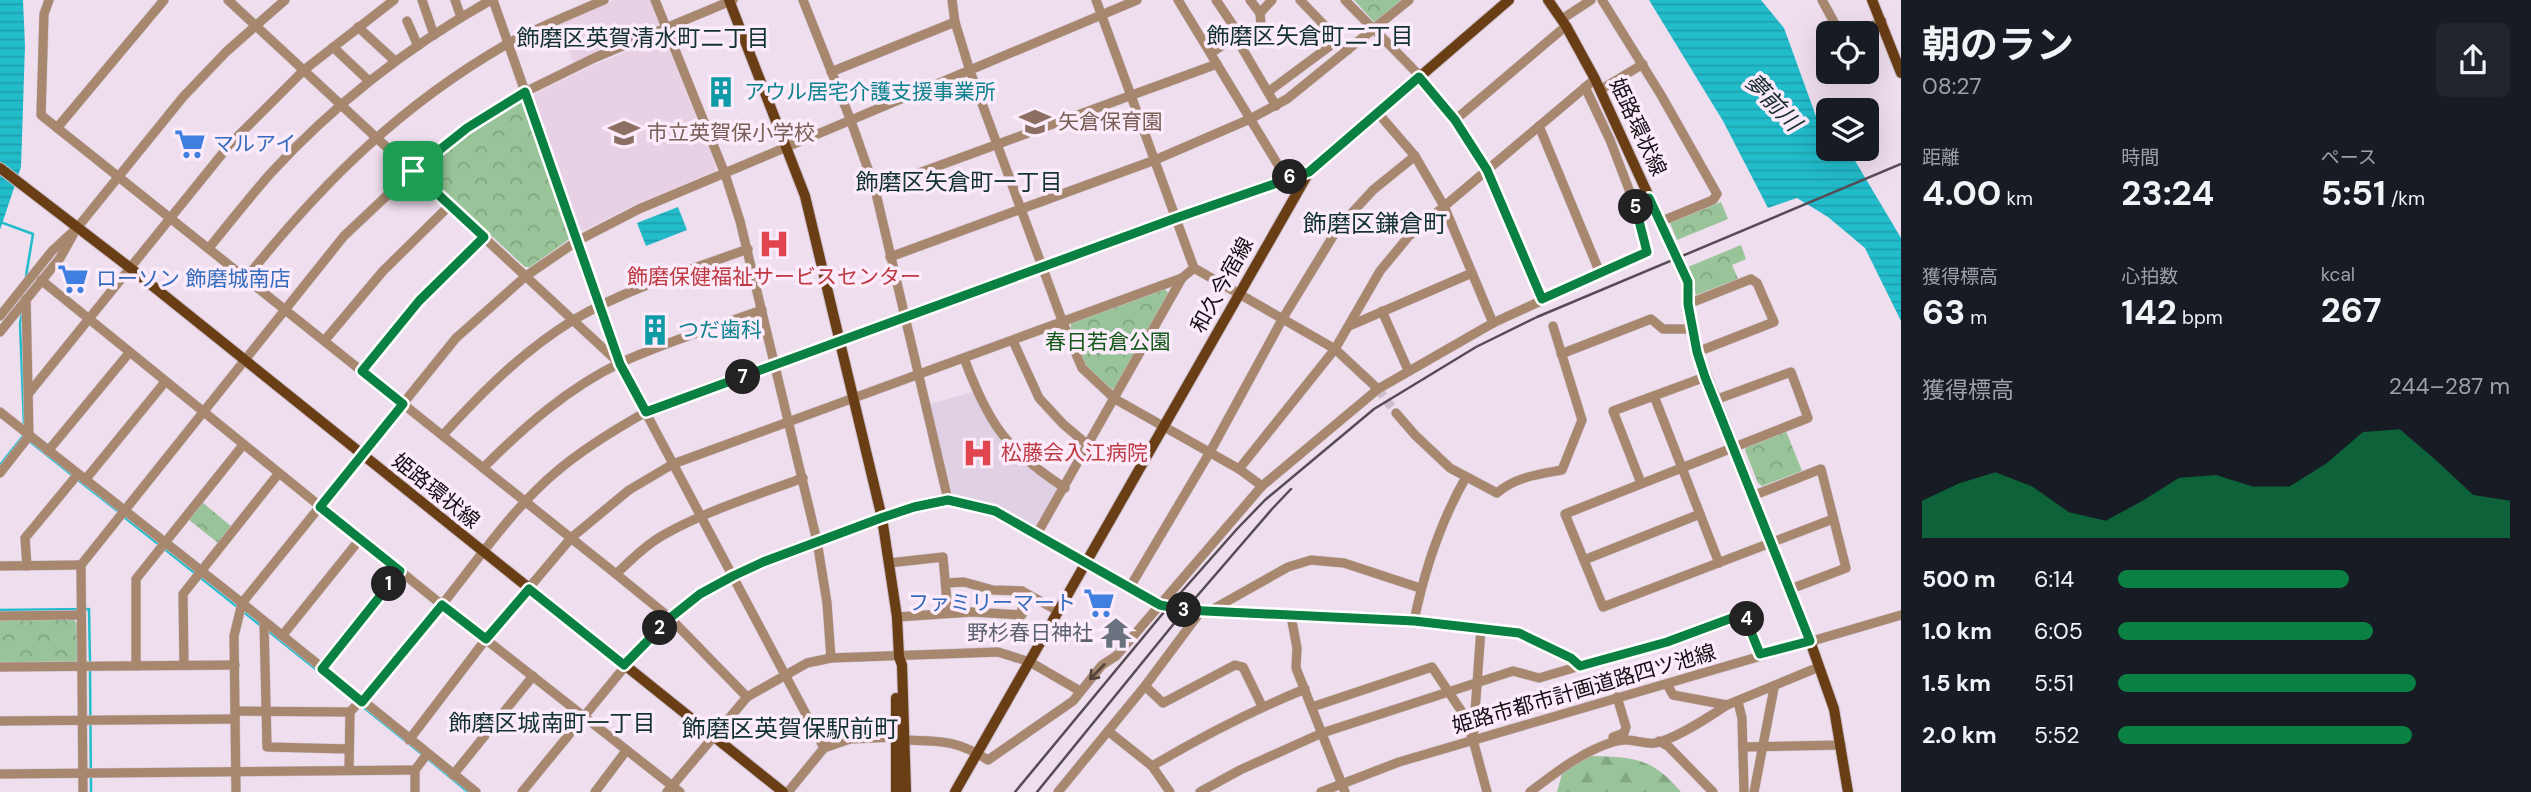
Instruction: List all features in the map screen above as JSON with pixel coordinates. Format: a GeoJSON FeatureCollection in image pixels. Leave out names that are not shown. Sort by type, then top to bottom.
{"type":"FeatureCollection","features":[{"type":"Feature","properties":{"kind":"main road","name":"和久今宿線"},"geometry":{"type":"LineString","coordinates":[[955,792],[1309,172],[1509,0]]}},
{"type":"Feature","properties":{"kind":"main road","name":"姫路環状線"},"geometry":{"type":"LineString","coordinates":[[1548,0],[1564,22],[1597,84],[1688,282],[1688,304],[1697,352],[1834,709],[1848,792]]}},
{"type":"Feature","properties":{"kind":"main road"},"geometry":{"type":"LineString","coordinates":[[1872,0],[1901,73]]}},
{"type":"Feature","properties":{"kind":"main road"},"geometry":{"type":"LineString","coordinates":[[731,1],[805,196],[881,518],[902,665],[895,792]]}},
{"type":"Feature","properties":{"kind":"main road","name":"姫路環状線"},"geometry":{"type":"LineString","coordinates":[[0,168],[130,267],[360,455],[783,792]]}},
{"type":"Feature","properties":{"kind":"main road"},"geometry":{"type":"LineString","coordinates":[[900,738],[905,792]]}},
{"type":"Feature","properties":{"kind":"street"},"geometry":{"type":"LineString","coordinates":[[49,0],[44,14],[41,115],[617,574],[670,618],[747,696]]}},
{"type":"Feature","properties":{"kind":"street"},"geometry":{"type":"LineString","coordinates":[[57,128],[164,0]]}},
{"type":"Feature","properties":{"kind":"street"},"geometry":{"type":"LineString","coordinates":[[228,0],[620,364]]}},
{"type":"Feature","properties":{"kind":"street"},"geometry":{"type":"LineString","coordinates":[[0,332],[60,258],[77,228],[183,97],[255,25],[285,0]]}},
{"type":"Feature","properties":{"kind":"street"},"geometry":{"type":"LineString","coordinates":[[29,393],[231,143],[304,70],[394,0]]}},
{"type":"Feature","properties":{"kind":"street"},"geometry":{"type":"LineString","coordinates":[[422,0],[434,35]]}},
{"type":"Feature","properties":{"kind":"street"},"geometry":{"type":"LineString","coordinates":[[455,0],[461,17]]}},
{"type":"Feature","properties":{"kind":"street"},"geometry":{"type":"LineString","coordinates":[[209,248],[271,173],[369,80],[461,17],[492,0],[620,364],[824,748]]}},
{"type":"Feature","properties":{"kind":"street"},"geometry":{"type":"LineString","coordinates":[[247,277],[326,185],[376,137],[440,87],[508,44],[604,0]]}},
{"type":"Feature","properties":{"kind":"street"},"geometry":{"type":"LineString","coordinates":[[655,0],[725,174],[748,249],[817,541],[827,603],[831,658]]}},
{"type":"Feature","properties":{"kind":"street"},"geometry":{"type":"LineString","coordinates":[[803,0],[875,188],[948,500]]}},
{"type":"Feature","properties":{"kind":"street"},"geometry":{"type":"LineString","coordinates":[[952,0],[955,22],[970,71],[1042,268],[1082,368],[1115,399],[1210,452],[1262,485]]}},
{"type":"Feature","properties":{"kind":"street"},"geometry":{"type":"LineString","coordinates":[[1096,0],[1194,268],[1335,349],[1378,389]]}},
{"type":"Feature","properties":{"kind":"street"},"geometry":{"type":"LineString","coordinates":[[236,792],[234,636],[242,603],[456,338],[526,276],[577,241],[639,209],[1137,0]]}},
{"type":"Feature","properties":{"kind":"street"},"geometry":{"type":"LineString","coordinates":[[1178,0],[1286,178]]}},
{"type":"Feature","properties":{"kind":"street"},"geometry":{"type":"LineString","coordinates":[[1210,53],[1239,34],[1216,0]]}},
{"type":"Feature","properties":{"kind":"street"},"geometry":{"type":"LineString","coordinates":[[1250,0],[1260,13],[1261,25],[1242,48],[1276,106]]}},
{"type":"Feature","properties":{"kind":"street"},"geometry":{"type":"LineString","coordinates":[[1260,13],[1272,0]]}},
{"type":"Feature","properties":{"kind":"street"},"geometry":{"type":"LineString","coordinates":[[1300,0],[1348,50]]}},
{"type":"Feature","properties":{"kind":"street"},"geometry":{"type":"LineString","coordinates":[[1345,0],[1419,77],[1455,120],[1487,170],[1542,299]]}},
{"type":"Feature","properties":{"kind":"street"},"geometry":{"type":"LineString","coordinates":[[890,257],[1155,160],[1250,119],[1287,99],[1409,0]]}},
{"type":"Feature","properties":{"kind":"street"},"geometry":{"type":"LineString","coordinates":[[1455,120],[1591,0]]}},
{"type":"Feature","properties":{"kind":"street"},"geometry":{"type":"LineString","coordinates":[[1602,0],[1643,64],[1717,194],[1713,200],[1662,221]]}},
{"type":"Feature","properties":{"kind":"street"},"geometry":{"type":"LineString","coordinates":[[1822,0],[1833,21]]}},
{"type":"Feature","properties":{"kind":"street"},"geometry":{"type":"LineString","coordinates":[[83,792],[81,565],[344,236],[413,171],[467,128],[525,92],[594,58],[731,1]]}},
{"type":"Feature","properties":{"kind":"street"},"geometry":{"type":"LineString","coordinates":[[408,21],[418,46]]}},
{"type":"Feature","properties":{"kind":"street"},"geometry":{"type":"LineString","coordinates":[[831,72],[955,22]]}},
{"type":"Feature","properties":{"kind":"street"},"geometry":{"type":"LineString","coordinates":[[358,27],[395,61]]}},
{"type":"Feature","properties":{"kind":"street"},"geometry":{"type":"LineString","coordinates":[[1268,92],[1338,40]]}},
{"type":"Feature","properties":{"kind":"street"},"geometry":{"type":"LineString","coordinates":[[333,47],[369,80]]}},
{"type":"Feature","properties":{"kind":"street"},"geometry":{"type":"LineString","coordinates":[[875,188],[997,146],[1217,64]]}},
{"type":"Feature","properties":{"kind":"street"},"geometry":{"type":"LineString","coordinates":[[1239,469],[1335,349],[1380,271],[1409,236],[1585,87],[1643,64]]}},
{"type":"Feature","properties":{"kind":"street"},"geometry":{"type":"LineString","coordinates":[[788,792],[824,748],[850,740],[900,738],[944,741],[965,746],[988,760],[1073,701],[1102,665],[1116,656],[1262,485],[1378,389],[1493,323],[1647,252],[1635,205],[1610,140],[1585,87]]}},
{"type":"Feature","properties":{"kind":"street"},"geometry":{"type":"LineString","coordinates":[[1377,112],[1415,156],[1444,205],[1493,323]]}},
{"type":"Feature","properties":{"kind":"street"},"geometry":{"type":"LineString","coordinates":[[1539,126],[1600,273]]}},
{"type":"Feature","properties":{"kind":"street"},"geometry":{"type":"LineString","coordinates":[[1130,587],[1210,452],[1283,318],[1338,228],[1373,190],[1415,156]]}},
{"type":"Feature","properties":{"kind":"street"},"geometry":{"type":"LineString","coordinates":[[349,770],[350,712],[526,502],[555,472],[596,441],[646,412],[1286,178],[1309,172]]}},
{"type":"Feature","properties":{"kind":"street"},"geometry":{"type":"LineString","coordinates":[[1635,205],[1649,198]]}},
{"type":"Feature","properties":{"kind":"street"},"geometry":{"type":"LineString","coordinates":[[325,340],[383,271],[450,205]]}},
{"type":"Feature","properties":{"kind":"street"},"geometry":{"type":"LineString","coordinates":[[0,316],[52,251],[77,228]]}},
{"type":"Feature","properties":{"kind":"street"},"geometry":{"type":"LineString","coordinates":[[362,371],[419,301],[484,237]]}},
{"type":"Feature","properties":{"kind":"street"},"geometry":{"type":"LineString","coordinates":[[443,435],[483,392],[523,356],[574,320],[599,306],[659,281],[748,249]]}},
{"type":"Feature","properties":{"kind":"street"},"geometry":{"type":"LineString","coordinates":[[409,740],[486,639],[570,538],[629,490],[673,464],[1063,323],[1182,278],[1194,268]]}},
{"type":"Feature","properties":{"kind":"street"},"geometry":{"type":"LineString","coordinates":[[1349,326],[1472,273]]}},
{"type":"Feature","properties":{"kind":"street"},"geometry":{"type":"LineString","coordinates":[[1037,534],[1182,278]]}},
{"type":"Feature","properties":{"kind":"street"},"geometry":{"type":"LineString","coordinates":[[1688,304],[1751,278],[1757,283],[1774,322],[1697,352]]}},
{"type":"Feature","properties":{"kind":"street"},"geometry":{"type":"LineString","coordinates":[[41,280],[583,716],[669,789],[680,792]]}},
{"type":"Feature","properties":{"kind":"street"},"geometry":{"type":"LineString","coordinates":[[0,472],[29,436],[26,299]]}},
{"type":"Feature","properties":{"kind":"street"},"geometry":{"type":"LineString","coordinates":[[483,468],[519,432],[562,398],[620,364],[762,310]]}},
{"type":"Feature","properties":{"kind":"street"},"geometry":{"type":"LineString","coordinates":[[1382,311],[1408,370]]}},
{"type":"Feature","properties":{"kind":"street"},"geometry":{"type":"LineString","coordinates":[[1561,354],[1647,320],[1654,321],[1663,330],[1693,329]]}},
{"type":"Feature","properties":{"kind":"street"},"geometry":{"type":"LineString","coordinates":[[1396,413],[1450,468],[1497,493],[1507,484],[1518,480],[1562,470],[1582,420],[1553,326]]}},
{"type":"Feature","properties":{"kind":"street"},"geometry":{"type":"LineString","coordinates":[[1013,341],[1039,398],[1088,446]]}},
{"type":"Feature","properties":{"kind":"street"},"geometry":{"type":"LineString","coordinates":[[48,451],[129,353]]}},
{"type":"Feature","properties":{"kind":"street"},"geometry":{"type":"LineString","coordinates":[[964,358],[979,398],[1004,438],[1030,465],[1065,488]]}},
{"type":"Feature","properties":{"kind":"street"},"geometry":{"type":"LineString","coordinates":[[1715,400],[1791,372],[1808,418],[1564,514],[1603,607],[1833,519]]}},
{"type":"Feature","properties":{"kind":"street"},"geometry":{"type":"LineString","coordinates":[[1642,483],[1613,411],[1705,377]]}},
{"type":"Feature","properties":{"kind":"street"},"geometry":{"type":"LineString","coordinates":[[27,566],[25,538],[165,382]]}},
{"type":"Feature","properties":{"kind":"street"},"geometry":{"type":"LineString","coordinates":[[1654,396],[1719,563]]}},
{"type":"Feature","properties":{"kind":"street"},"geometry":{"type":"LineString","coordinates":[[0,412],[475,792]]}},
{"type":"Feature","properties":{"kind":"street"},"geometry":{"type":"LineString","coordinates":[[136,666],[136,579],[243,445]]}},
{"type":"Feature","properties":{"kind":"street"},"geometry":{"type":"LineString","coordinates":[[1752,496],[1821,469],[1846,568],[1788,590]]}},
{"type":"Feature","properties":{"kind":"street"},"geometry":{"type":"LineString","coordinates":[[184,665],[183,594],[279,474]]}},
{"type":"Feature","properties":{"kind":"street"},"geometry":{"type":"LineString","coordinates":[[1414,621],[1420,588],[1454,498],[1466,477]]}},
{"type":"Feature","properties":{"kind":"street"},"geometry":{"type":"LineString","coordinates":[[617,574],[638,553],[665,534],[701,516],[803,478]]}},
{"type":"Feature","properties":{"kind":"street"},"geometry":{"type":"LineString","coordinates":[[522,792],[624,665],[670,618],[700,594],[733,576],[817,541],[914,507],[948,500],[995,511],[1160,605],[1205,611],[1414,621],[1519,633],[1571,658],[1580,666]]}},
{"type":"Feature","properties":{"kind":"street"},"geometry":{"type":"LineString","coordinates":[[1584,560],[1700,514]]}},
{"type":"Feature","properties":{"kind":"street"},"geometry":{"type":"LineString","coordinates":[[282,636],[360,539]]}},
{"type":"Feature","properties":{"kind":"street"},"geometry":{"type":"LineString","coordinates":[[889,563],[943,557],[948,614]]}},
{"type":"Feature","properties":{"kind":"street"},"geometry":{"type":"LineString","coordinates":[[1058,792],[1205,611],[1288,567],[1311,560],[1344,563],[1420,588]]}},
{"type":"Feature","properties":{"kind":"street"},"geometry":{"type":"LineString","coordinates":[[0,566],[81,565]]}},
{"type":"Feature","properties":{"kind":"street"},"geometry":{"type":"LineString","coordinates":[[322,669],[400,571]]}},
{"type":"Feature","properties":{"kind":"street"},"geometry":{"type":"LineString","coordinates":[[946,583],[964,582],[993,590],[1022,591],[1058,611]]}},
{"type":"Feature","properties":{"kind":"street"},"geometry":{"type":"LineString","coordinates":[[897,617],[972,612],[1022,615],[1022,591]]}},
{"type":"Feature","properties":{"kind":"street"},"geometry":{"type":"LineString","coordinates":[[0,616],[81,615]]}},
{"type":"Feature","properties":{"kind":"street"},"geometry":{"type":"LineString","coordinates":[[1200,792],[1240,770],[1322,733],[1448,691],[1513,671],[1539,678],[1667,642],[1740,615],[1745,617],[1760,654]]}},
{"type":"Feature","properties":{"kind":"street","name":"姫路市都市計画道路四ツ池線"},"geometry":{"type":"LineString","coordinates":[[1321,792],[1344,788],[1399,761],[1901,615]]}},
{"type":"Feature","properties":{"kind":"street"},"geometry":{"type":"LineString","coordinates":[[1291,616],[1297,648],[1296,668],[1344,788]]}},
{"type":"Feature","properties":{"kind":"street"},"geometry":{"type":"LineString","coordinates":[[264,622],[267,747],[349,749]]}},
{"type":"Feature","properties":{"kind":"street"},"geometry":{"type":"LineString","coordinates":[[1473,740],[1481,628]]}},
{"type":"Feature","properties":{"kind":"street"},"geometry":{"type":"LineString","coordinates":[[669,789],[747,696],[807,663],[831,658],[998,652],[1030,662],[1080,691]]}},
{"type":"Feature","properties":{"kind":"street"},"geometry":{"type":"LineString","coordinates":[[0,667],[234,665]]}},
{"type":"Feature","properties":{"kind":"street"},"geometry":{"type":"LineString","coordinates":[[1145,686],[1163,703],[1235,666],[1243,667],[1262,706]]}},
{"type":"Feature","properties":{"kind":"street"},"geometry":{"type":"LineString","coordinates":[[1312,707],[1432,667],[1462,712],[1473,740],[1486,792]]}},
{"type":"Feature","properties":{"kind":"street"},"geometry":{"type":"LineString","coordinates":[[1530,792],[1563,768],[1612,742],[1628,738],[1655,743],[1692,727],[1727,705],[1774,688],[1819,667]]}},
{"type":"Feature","properties":{"kind":"street"},"geometry":{"type":"LineString","coordinates":[[453,775],[533,676]]}},
{"type":"Feature","properties":{"kind":"street"},"geometry":{"type":"LineString","coordinates":[[1667,684],[1673,695],[1727,705]]}},
{"type":"Feature","properties":{"kind":"street"},"geometry":{"type":"LineString","coordinates":[[1754,792],[1774,688]]}},
{"type":"Feature","properties":{"kind":"street"},"geometry":{"type":"LineString","coordinates":[[1152,766],[1262,706],[1305,689]]}},
{"type":"Feature","properties":{"kind":"street"},"geometry":{"type":"LineString","coordinates":[[1522,792],[1565,760],[1598,742],[1624,733],[1626,727],[1617,697]]}},
{"type":"Feature","properties":{"kind":"street"},"geometry":{"type":"LineString","coordinates":[[1738,702],[1742,718],[1744,792]]}},
{"type":"Feature","properties":{"kind":"street"},"geometry":{"type":"LineString","coordinates":[[0,721],[235,715],[266,710],[350,712]]}},
{"type":"Feature","properties":{"kind":"street"},"geometry":{"type":"LineString","coordinates":[[1108,731],[1152,766],[1170,792]]}},
{"type":"Feature","properties":{"kind":"street"},"geometry":{"type":"LineString","coordinates":[[1659,741],[1669,747],[1713,792]]}},
{"type":"Feature","properties":{"kind":"street"},"geometry":{"type":"LineString","coordinates":[[1743,747],[1842,745]]}},
{"type":"Feature","properties":{"kind":"street"},"geometry":{"type":"LineString","coordinates":[[594,792],[626,751]]}},
{"type":"Feature","properties":{"kind":"street"},"geometry":{"type":"LineString","coordinates":[[415,792],[415,770],[427,754]]}},
{"type":"Feature","properties":{"kind":"street"},"geometry":{"type":"LineString","coordinates":[[0,774],[415,770]]}},
{"type":"Feature","properties":{"kind":"shaded area"},"geometry":{"type":"Polygon","coordinates":[[[615,0],[650,0],[659,23],[657,27],[574,63],[557,25],[615,0]]]}},
{"type":"Feature","properties":{"kind":"shaded area","name":"市立英賀保小学校"},"geometry":{"type":"Polygon","coordinates":[[[661,37],[665,38],[716,166],[715,171],[628,208],[583,231],[579,230],[533,95],[594,65],[661,37]]]}},
{"type":"Feature","properties":{"kind":"shaded area","name":"松藤会入江病院"},"geometry":{"type":"Polygon","coordinates":[[[973,392],[1001,440],[1026,466],[1059,489],[1035,527],[985,503],[953,497],[930,404],[973,392]]]}},
{"type":"Feature","properties":{"kind":"green space"},"geometry":{"type":"Polygon","coordinates":[[[1354,0],[1403,0],[1375,23],[1354,0]]]}},
{"type":"Feature","properties":{"kind":"green space"},"geometry":{"type":"Polygon","coordinates":[[[520,101],[525,103],[570,235],[568,240],[530,267],[525,267],[422,171],[474,131],[520,101]]]}},
{"type":"Feature","properties":{"kind":"green space"},"geometry":{"type":"Polygon","coordinates":[[[1721,202],[1728,219],[1677,240],[1670,223],[1721,202]]]}},
{"type":"Feature","properties":{"kind":"green space"},"geometry":{"type":"Polygon","coordinates":[[[1741,245],[1746,259],[1732,265],[1738,279],[1696,295],[1688,267],[1741,245]]]}},
{"type":"Feature","properties":{"kind":"green space","name":"春日若倉公園"},"geometry":{"type":"Polygon","coordinates":[[[1165,289],[1169,294],[1115,389],[1110,390],[1083,361],[1073,342],[1071,323],[1165,289]]]}},
{"type":"Feature","properties":{"kind":"green space"},"geometry":{"type":"Polygon","coordinates":[[[1786,431],[1802,471],[1762,486],[1758,483],[1745,450],[1786,431]]]}},
{"type":"Feature","properties":{"kind":"green space"},"geometry":{"type":"Polygon","coordinates":[[[202,502],[232,527],[218,543],[188,519],[202,502]]]}},
{"type":"Feature","properties":{"kind":"green space"},"geometry":{"type":"Polygon","coordinates":[[[73,619],[77,623],[78,660],[74,663],[0,663],[0,620],[73,619]]]}},
{"type":"Feature","properties":{"kind":"green space"},"geometry":{"type":"Polygon","coordinates":[[[1589,756],[1640,761],[1660,772],[1681,792],[1557,792],[1563,770],[1589,756]]]}},
{"type":"Feature","properties":{"kind":"water"},"geometry":{"type":"Polygon","coordinates":[[[0,0],[23,0],[25,46],[21,167],[0,230],[0,0]]]}},
{"type":"Feature","properties":{"kind":"water","name":"夢前川"},"geometry":{"type":"Polygon","coordinates":[[[1649,0],[1761,0],[1784,28],[1816,116],[1816,161],[1855,161],[1901,238],[1901,321],[1865,248],[1828,217],[1797,198],[1768,208],[1723,121],[1649,0]]]}},
{"type":"Feature","properties":{"kind":"water"},"geometry":{"type":"Polygon","coordinates":[[[678,207],[687,230],[646,246],[637,223],[678,207]]]}},
{"type":"Feature","properties":{"kind":"waterway"},"geometry":{"type":"LineString","coordinates":[[0,222],[33,234],[26,276]]}},
{"type":"Feature","properties":{"kind":"waterway"},"geometry":{"type":"LineString","coordinates":[[22,311],[20,324],[24,426]]}},
{"type":"Feature","properties":{"kind":"waterway"},"geometry":{"type":"LineString","coordinates":[[23,436],[72,475]]}},
{"type":"Feature","properties":{"kind":"waterway"},"geometry":{"type":"LineString","coordinates":[[0,465],[23,436]]}},
{"type":"Feature","properties":{"kind":"waterway"},"geometry":{"type":"LineString","coordinates":[[78,480],[119,512]]}},
{"type":"Feature","properties":{"kind":"waterway"},"geometry":{"type":"LineString","coordinates":[[124,517],[196,574]]}},
{"type":"Feature","properties":{"kind":"waterway"},"geometry":{"type":"LineString","coordinates":[[201,578],[261,626]]}},
{"type":"Feature","properties":{"kind":"waterway"},"geometry":{"type":"LineString","coordinates":[[0,610],[89,609],[90,663]]}},
{"type":"Feature","properties":{"kind":"waterway"},"geometry":{"type":"LineString","coordinates":[[267,630],[423,755]]}},
{"type":"Feature","properties":{"kind":"waterway"},"geometry":{"type":"LineString","coordinates":[[90,670],[91,792]]}},
{"type":"Feature","properties":{"kind":"waterway"},"geometry":{"type":"LineString","coordinates":[[428,759],[468,792]]}},
{"type":"Feature","properties":{"kind":"tunnel"},"geometry":{"type":"LineString","coordinates":[[1378,389],[1396,413]]}},
{"type":"Feature","properties":{"kind":"railway"},"geometry":{"type":"LineString","coordinates":[[1015,792],[1169,606],[1237,529],[1265,500],[1374,409],[1476,347],[1537,317],[1901,164]]}},
{"type":"Feature","properties":{"kind":"railway"},"geometry":{"type":"LineString","coordinates":[[1037,792],[1185,610],[1291,489]]}},
{"type":"Feature","properties":{"kind":"place","name":"アウル居宅介護支援事業所"},"geometry":{"type":"Point","coordinates":[721,92]}},
{"type":"Feature","properties":{"kind":"place","name":"矢倉保育園"},"geometry":{"type":"Point","coordinates":[1035,122]}},
{"type":"Feature","properties":{"kind":"place","name":"市立英賀保小学校"},"geometry":{"type":"Point","coordinates":[624,133]}},
{"type":"Feature","properties":{"kind":"place","name":"マルアイ"},"geometry":{"type":"Point","coordinates":[190,144]}},
{"type":"Feature","properties":{"kind":"place","name":"飾磨保健福祉サービスセンター"},"geometry":{"type":"Point","coordinates":[774,244]}},
{"type":"Feature","properties":{"kind":"place","name":"ローソン 飾磨城南店"},"geometry":{"type":"Point","coordinates":[73,279]}},
{"type":"Feature","properties":{"kind":"place","name":"つだ歯科"},"geometry":{"type":"Point","coordinates":[655,330]}},
{"type":"Feature","properties":{"kind":"place","name":"松藤会入江病院"},"geometry":{"type":"Point","coordinates":[978,453]}},
{"type":"Feature","properties":{"kind":"place","name":"ファミリーマート"},"geometry":{"type":"Point","coordinates":[1099,603]}},
{"type":"Feature","properties":{"kind":"place","name":"野杉春日神社"},"geometry":{"type":"Point","coordinates":[1116,633]}},
{"type":"Feature","properties":{"kind":"district","name":"飾磨区矢倉町二丁目"},"geometry":{"type":"Point","coordinates":[1310,36]}},
{"type":"Feature","properties":{"kind":"district","name":"飾磨区英賀清水町二丁目"},"geometry":{"type":"Point","coordinates":[643,38]}},
{"type":"Feature","properties":{"kind":"district","name":"飾磨区矢倉町一丁目"},"geometry":{"type":"Point","coordinates":[959,182]}},
{"type":"Feature","properties":{"kind":"district","name":"飾磨区鎌倉町"},"geometry":{"type":"Point","coordinates":[1375,224]}},
{"type":"Feature","properties":{"kind":"district","name":"飾磨区城南町一丁目"},"geometry":{"type":"Point","coordinates":[552,723]}},
{"type":"Feature","properties":{"kind":"district","name":"飾磨区英賀保駅前町"},"geometry":{"type":"Point","coordinates":[790,729]}},
{"type":"Feature","properties":{"kind":"route"},"geometry":{"type":"LineString","coordinates":[[1419,77],[1455,120],[1487,170],[1542,299],[1647,252],[1635,205],[1649,198],[1662,221],[1688,282],[1688,304],[1697,352],[1705,377],[1810,641],[1760,654],[1745,617],[1740,615],[1667,642],[1580,666],[1571,658],[1519,633],[1414,621],[1185,610],[1160,605],[995,511],[948,500],[881,518],[733,576],[700,594],[670,618],[624,665],[529,589],[486,639],[442,605],[362,702],[322,669],[400,571],[320,507],[403,404],[362,371],[419,301],[484,237],[413,171],[467,128],[525,92],[620,364],[646,412],[1286,178],[1309,172],[1419,77]]}}]}
